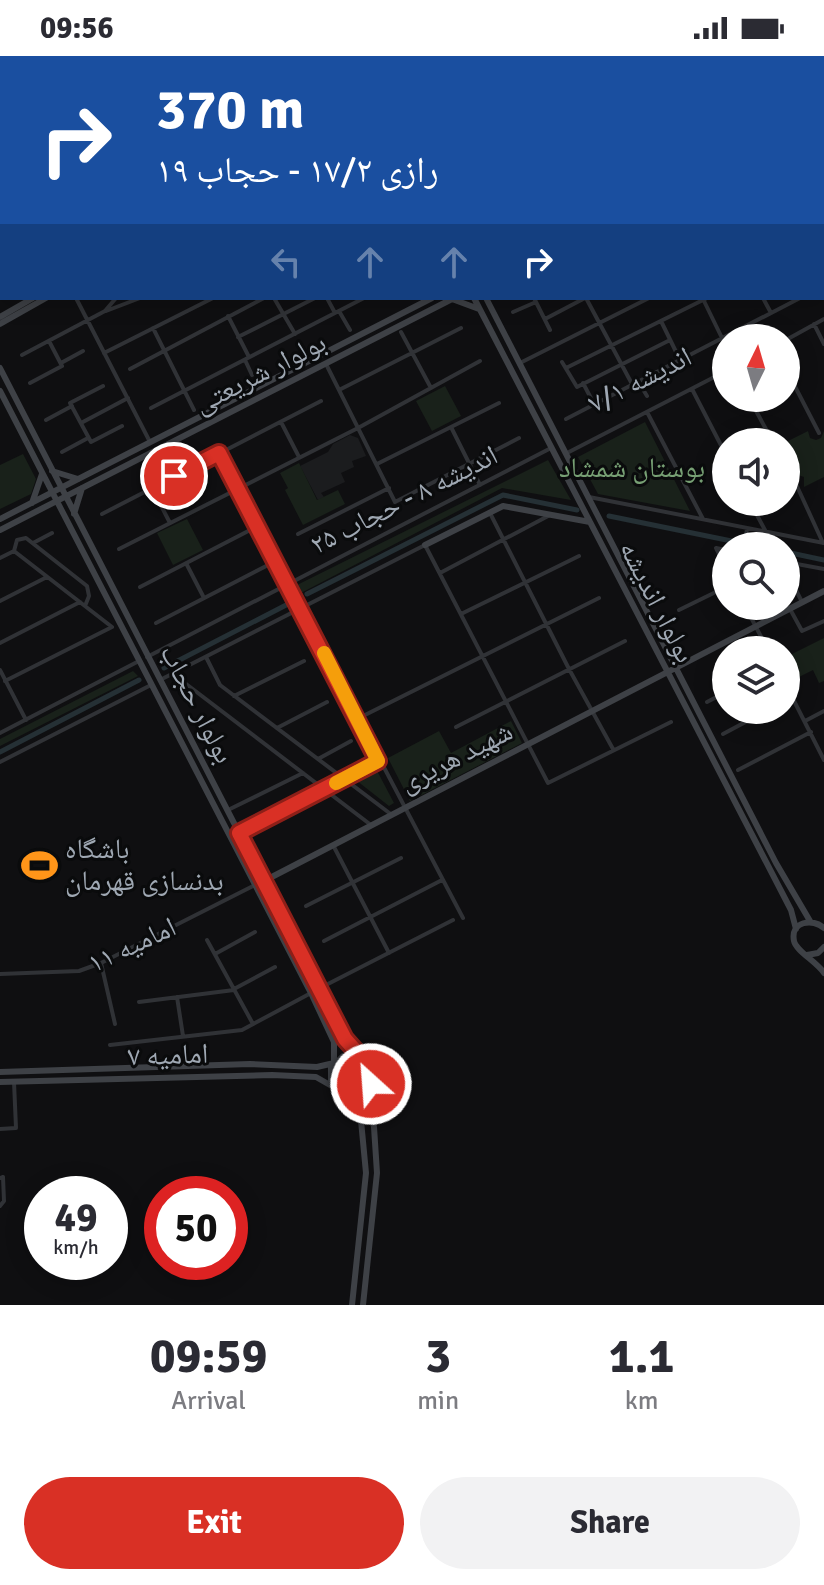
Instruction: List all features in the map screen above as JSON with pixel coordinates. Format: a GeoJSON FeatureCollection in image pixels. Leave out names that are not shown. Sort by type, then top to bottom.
{"type":"FeatureCollection","features":[{"type":"Feature","properties":{"kind":"main road"},"geometry":{"type":"LineString","coordinates":[[0,317],[30,300]]}},
{"type":"Feature","properties":{"kind":"main road"},"geometry":{"type":"LineString","coordinates":[[0,324],[42,300]]}},
{"type":"Feature","properties":{"kind":"main road","name":"بولوار شریعتی"},"geometry":{"type":"LineString","coordinates":[[0,519],[428,300]]}},
{"type":"Feature","properties":{"kind":"main road","name":"بولوار شریعتی"},"geometry":{"type":"LineString","coordinates":[[0,530],[449,300]]}},
{"type":"Feature","properties":{"kind":"main road"},"geometry":{"type":"LineString","coordinates":[[458,300],[480,309]]}},
{"type":"Feature","properties":{"kind":"main road","name":"بولوار اندیشه"},"geometry":{"type":"LineString","coordinates":[[475,300],[791,910],[796,929],[794,944],[807,955]]}},
{"type":"Feature","properties":{"kind":"main road","name":"بولوار اندیشه"},"geometry":{"type":"LineString","coordinates":[[487,300],[776,863],[810,921]]}},
{"type":"Feature","properties":{"kind":"main road","name":"بولوار حجاب"},"geometry":{"type":"LineString","coordinates":[[0,368],[345,1039],[359,1057]]}},
{"type":"Feature","properties":{"kind":"main road","name":"بولوار حجاب"},"geometry":{"type":"LineString","coordinates":[[0,391],[311,993],[334,1042],[334,1063]]}},
{"type":"Feature","properties":{"kind":"main road"},"geometry":{"type":"LineString","coordinates":[[52,471],[78,479]]}},
{"type":"Feature","properties":{"kind":"main road"},"geometry":{"type":"LineString","coordinates":[[32,503],[42,474]]}},
{"type":"Feature","properties":{"kind":"main road"},"geometry":{"type":"LineString","coordinates":[[74,514],[82,488]]}},
{"type":"Feature","properties":{"kind":"main road","name":"اندیشه ۸ - حجاب ۲۵"},"geometry":{"type":"LineString","coordinates":[[425,545],[503,506],[590,522]]}},
{"type":"Feature","properties":{"kind":"main road"},"geometry":{"type":"LineString","coordinates":[[42,508],[63,515]]}},
{"type":"Feature","properties":{"kind":"main road","name":"شهید هریری"},"geometry":{"type":"LineString","coordinates":[[802,602],[824,591]]}},
{"type":"Feature","properties":{"kind":"main road","name":"شهید هریری"},"geometry":{"type":"LineString","coordinates":[[264,881],[769,620]]}},
{"type":"Feature","properties":{"kind":"main road"},"geometry":{"type":"LineString","coordinates":[[196,773],[205,769]]}},
{"type":"Feature","properties":{"kind":"main road"},"geometry":{"type":"LineString","coordinates":[[796,929],[810,921],[824,928]]}},
{"type":"Feature","properties":{"kind":"main road"},"geometry":{"type":"LineString","coordinates":[[807,955],[818,953],[824,947]]}},
{"type":"Feature","properties":{"kind":"main road"},"geometry":{"type":"LineString","coordinates":[[807,955],[824,973]]}},
{"type":"Feature","properties":{"kind":"main road"},"geometry":{"type":"LineString","coordinates":[[343,1096],[359,1096],[368,1089],[372,1079],[371,1068],[359,1057],[348,1055],[334,1063],[330,1073],[334,1089],[360,1110],[363,1128],[366,1173],[352,1305]]}},
{"type":"Feature","properties":{"kind":"main road","name":"امامیه ۷"},"geometry":{"type":"LineString","coordinates":[[0,1072],[250,1064],[317,1067],[334,1063]]}},
{"type":"Feature","properties":{"kind":"main road"},"geometry":{"type":"LineString","coordinates":[[60,1070],[60,1080]]}},
{"type":"Feature","properties":{"kind":"main road","name":"امامیه ۷"},"geometry":{"type":"LineString","coordinates":[[0,1082],[272,1075],[316,1077],[327,1081],[334,1089]]}},
{"type":"Feature","properties":{"kind":"main road"},"geometry":{"type":"LineString","coordinates":[[363,1305],[377,1173],[368,1089]]}},
{"type":"Feature","properties":{"kind":"main road"},"geometry":{"type":"LineString","coordinates":[[359,1238],[370,1239]]}},
{"type":"Feature","properties":{"kind":"street"},"geometry":{"type":"LineString","coordinates":[[77,300],[150,442]]}},
{"type":"Feature","properties":{"kind":"street"},"geometry":{"type":"LineString","coordinates":[[105,311],[114,300]]}},
{"type":"Feature","properties":{"kind":"street"},"geometry":{"type":"LineString","coordinates":[[22,355],[105,311],[135,300]]}},
{"type":"Feature","properties":{"kind":"street"},"geometry":{"type":"LineString","coordinates":[[104,353],[209,300]]}},
{"type":"Feature","properties":{"kind":"street"},"geometry":{"type":"LineString","coordinates":[[130,369],[260,300]]}},
{"type":"Feature","properties":{"kind":"street"},"geometry":{"type":"LineString","coordinates":[[275,300],[295,335]]}},
{"type":"Feature","properties":{"kind":"street"},"geometry":{"type":"LineString","coordinates":[[238,337],[311,300]]}},
{"type":"Feature","properties":{"kind":"street"},"geometry":{"type":"LineString","coordinates":[[328,300],[350,330]]}},
{"type":"Feature","properties":{"kind":"street"},"geometry":{"type":"LineString","coordinates":[[151,408],[360,300]]}},
{"type":"Feature","properties":{"kind":"street"},"geometry":{"type":"LineString","coordinates":[[513,312],[535,300],[550,330]]}},
{"type":"Feature","properties":{"kind":"street"},"geometry":{"type":"LineString","coordinates":[[545,319],[582,300]]}},
{"type":"Feature","properties":{"kind":"street"},"geometry":{"type":"LineString","coordinates":[[587,300],[632,384]]}},
{"type":"Feature","properties":{"kind":"street"},"geometry":{"type":"LineString","coordinates":[[520,363],[645,300]]}},
{"type":"Feature","properties":{"kind":"street"},"geometry":{"type":"LineString","coordinates":[[566,368],[702,300]]}},
{"type":"Feature","properties":{"kind":"street"},"geometry":{"type":"LineString","coordinates":[[705,300],[718,324]]}},
{"type":"Feature","properties":{"kind":"street"},"geometry":{"type":"LineString","coordinates":[[764,300],[771,313]]}},
{"type":"Feature","properties":{"kind":"street","name":"اندیشه ۷/۱"},"geometry":{"type":"LineString","coordinates":[[750,324],[796,300]]}},
{"type":"Feature","properties":{"kind":"street"},"geometry":{"type":"LineString","coordinates":[[228,316],[252,375]]}},
{"type":"Feature","properties":{"kind":"street"},"geometry":{"type":"LineString","coordinates":[[800,332],[824,319]]}},
{"type":"Feature","properties":{"kind":"street"},"geometry":{"type":"LineString","coordinates":[[661,321],[680,360]]}},
{"type":"Feature","properties":{"kind":"street"},"geometry":{"type":"LineString","coordinates":[[814,324],[824,344]]}},
{"type":"Feature","properties":{"kind":"street"},"geometry":{"type":"LineString","coordinates":[[153,328],[194,410]]}},
{"type":"Feature","properties":{"kind":"street"},"geometry":{"type":"LineString","coordinates":[[339,390],[461,328]]}},
{"type":"Feature","properties":{"kind":"street"},"geometry":{"type":"LineString","coordinates":[[401,332],[431,388]]}},
{"type":"Feature","properties":{"kind":"street"},"geometry":{"type":"LineString","coordinates":[[562,362],[577,387],[670,340]]}},
{"type":"Feature","properties":{"kind":"street"},"geometry":{"type":"LineString","coordinates":[[49,341],[62,364]]}},
{"type":"Feature","properties":{"kind":"street","name":"اندیشه ۷/۱"},"geometry":{"type":"LineString","coordinates":[[566,419],[712,344]]}},
{"type":"Feature","properties":{"kind":"street"},"geometry":{"type":"LineString","coordinates":[[30,383],[83,351]]}},
{"type":"Feature","properties":{"kind":"street"},"geometry":{"type":"LineString","coordinates":[[119,549],[358,428],[480,361]]}},
{"type":"Feature","properties":{"kind":"street"},"geometry":{"type":"LineString","coordinates":[[326,364],[395,502],[519,438]]}},
{"type":"Feature","properties":{"kind":"street"},"geometry":{"type":"LineString","coordinates":[[567,453],[712,378]]}},
{"type":"Feature","properties":{"kind":"street"},"geometry":{"type":"LineString","coordinates":[[638,381],[647,396]]}},
{"type":"Feature","properties":{"kind":"street"},"geometry":{"type":"LineString","coordinates":[[583,383],[594,404]]}},
{"type":"Feature","properties":{"kind":"street"},"geometry":{"type":"LineString","coordinates":[[103,386],[70,403],[91,442],[122,426]]}},
{"type":"Feature","properties":{"kind":"street"},"geometry":{"type":"LineString","coordinates":[[692,389],[712,428]]}},
{"type":"Feature","properties":{"kind":"street"},"geometry":{"type":"LineString","coordinates":[[800,396],[819,433]]}},
{"type":"Feature","properties":{"kind":"street"},"geometry":{"type":"LineString","coordinates":[[81,423],[128,398]]}},
{"type":"Feature","properties":{"kind":"street"},"geometry":{"type":"LineString","coordinates":[[102,514],[321,401]]}},
{"type":"Feature","properties":{"kind":"street"},"geometry":{"type":"LineString","coordinates":[[377,464],[499,403]]}},
{"type":"Feature","properties":{"kind":"street"},"geometry":{"type":"LineString","coordinates":[[46,420],[72,406]]}},
{"type":"Feature","properties":{"kind":"street"},"geometry":{"type":"LineString","coordinates":[[647,412],[703,519]]}},
{"type":"Feature","properties":{"kind":"street"},"geometry":{"type":"LineString","coordinates":[[281,422],[299,457]]}},
{"type":"Feature","properties":{"kind":"street"},"geometry":{"type":"LineString","coordinates":[[451,427],[480,485]]}},
{"type":"Feature","properties":{"kind":"street"},"geometry":{"type":"LineString","coordinates":[[62,452],[89,438]]}},
{"type":"Feature","properties":{"kind":"street","name":"اندیشه ۸ - حجاب ۲۵"},"geometry":{"type":"LineString","coordinates":[[147,657],[553,447]]}},
{"type":"Feature","properties":{"kind":"street"},"geometry":{"type":"LineString","coordinates":[[219,453],[463,918]]}},
{"type":"Feature","properties":{"kind":"street"},"geometry":{"type":"LineString","coordinates":[[152,488],[170,523]]}},
{"type":"Feature","properties":{"kind":"street"},"geometry":{"type":"LineString","coordinates":[[298,534],[389,488]]}},
{"type":"Feature","properties":{"kind":"street"},"geometry":{"type":"LineString","coordinates":[[800,492],[824,543]]}},
{"type":"Feature","properties":{"kind":"street"},"geometry":{"type":"LineString","coordinates":[[589,497],[766,532]]}},
{"type":"Feature","properties":{"kind":"street"},"geometry":{"type":"LineString","coordinates":[[490,513],[613,749]]}},
{"type":"Feature","properties":{"kind":"street"},"geometry":{"type":"LineString","coordinates":[[440,573],[552,514]]}},
{"type":"Feature","properties":{"kind":"street"},"geometry":{"type":"LineString","coordinates":[[757,516],[766,532]]}},
{"type":"Feature","properties":{"kind":"street"},"geometry":{"type":"LineString","coordinates":[[140,587],[258,526]]}},
{"type":"Feature","properties":{"kind":"street"},"geometry":{"type":"LineString","coordinates":[[746,532],[747,528]]}},
{"type":"Feature","properties":{"kind":"street"},"geometry":{"type":"LineString","coordinates":[[33,543],[52,533]]}},
{"type":"Feature","properties":{"kind":"street"},"geometry":{"type":"LineString","coordinates":[[0,558],[14,551],[17,540],[26,538],[87,586],[89,596],[85,606]]}},
{"type":"Feature","properties":{"kind":"street"},"geometry":{"type":"LineString","coordinates":[[800,538],[824,543]]}},
{"type":"Feature","properties":{"kind":"street"},"geometry":{"type":"LineString","coordinates":[[425,545],[548,783],[671,722]]}},
{"type":"Feature","properties":{"kind":"street","name":"اندیشه ۸ - حجاب ۲۵"},"geometry":{"type":"LineString","coordinates":[[160,680],[425,545]]}},
{"type":"Feature","properties":{"kind":"street"},"geometry":{"type":"LineString","coordinates":[[5,681],[112,627],[14,551]]}},
{"type":"Feature","properties":{"kind":"street"},"geometry":{"type":"LineString","coordinates":[[461,614],[579,556]]}},
{"type":"Feature","properties":{"kind":"street"},"geometry":{"type":"LineString","coordinates":[[156,623],[276,561]]}},
{"type":"Feature","properties":{"kind":"street"},"geometry":{"type":"LineString","coordinates":[[186,563],[204,598]]}},
{"type":"Feature","properties":{"kind":"street"},"geometry":{"type":"LineString","coordinates":[[800,565],[824,569]]}},
{"type":"Feature","properties":{"kind":"street"},"geometry":{"type":"LineString","coordinates":[[0,601],[47,577]]}},
{"type":"Feature","properties":{"kind":"street"},"geometry":{"type":"LineString","coordinates":[[679,610],[712,594]]}},
{"type":"Feature","properties":{"kind":"street"},"geometry":{"type":"LineString","coordinates":[[357,719],[599,598]]}},
{"type":"Feature","properties":{"kind":"street"},"geometry":{"type":"LineString","coordinates":[[800,598],[802,602]]}},
{"type":"Feature","properties":{"kind":"street"},"geometry":{"type":"LineString","coordinates":[[0,643],[80,602]]}},
{"type":"Feature","properties":{"kind":"street"},"geometry":{"type":"LineString","coordinates":[[752,620],[760,636]]}},
{"type":"Feature","properties":{"kind":"street"},"geometry":{"type":"LineString","coordinates":[[796,620],[802,631],[824,621]]}},
{"type":"Feature","properties":{"kind":"street"},"geometry":{"type":"LineString","coordinates":[[456,727],[625,641]]}},
{"type":"Feature","properties":{"kind":"street"},"geometry":{"type":"LineString","coordinates":[[206,657],[220,685],[392,815]]}},
{"type":"Feature","properties":{"kind":"street"},"geometry":{"type":"LineString","coordinates":[[0,733],[139,661]]}},
{"type":"Feature","properties":{"kind":"street"},"geometry":{"type":"LineString","coordinates":[[234,696],[304,661]]}},
{"type":"Feature","properties":{"kind":"street"},"geometry":{"type":"LineString","coordinates":[[0,670],[26,720]]}},
{"type":"Feature","properties":{"kind":"street"},"geometry":{"type":"LineString","coordinates":[[173,674],[372,825]]}},
{"type":"Feature","properties":{"kind":"street"},"geometry":{"type":"LineString","coordinates":[[0,762],[151,685]]}},
{"type":"Feature","properties":{"kind":"street"},"geometry":{"type":"LineString","coordinates":[[707,702],[712,699]]}},
{"type":"Feature","properties":{"kind":"street"},"geometry":{"type":"LineString","coordinates":[[277,728],[327,702]]}},
{"type":"Feature","properties":{"kind":"street"},"geometry":{"type":"LineString","coordinates":[[804,721],[824,711]]}},
{"type":"Feature","properties":{"kind":"street"},"geometry":{"type":"LineString","coordinates":[[800,713],[824,760]]}},
{"type":"Feature","properties":{"kind":"street"},"geometry":{"type":"LineString","coordinates":[[723,734],[742,724]]}},
{"type":"Feature","properties":{"kind":"street"},"geometry":{"type":"LineString","coordinates":[[738,770],[811,732]]}},
{"type":"Feature","properties":{"kind":"street"},"geometry":{"type":"LineString","coordinates":[[317,759],[351,741]]}},
{"type":"Feature","properties":{"kind":"street"},"geometry":{"type":"LineString","coordinates":[[239,833],[378,761]]}},
{"type":"Feature","properties":{"kind":"street"},"geometry":{"type":"LineString","coordinates":[[228,810],[303,773]]}},
{"type":"Feature","properties":{"kind":"street"},"geometry":{"type":"LineString","coordinates":[[333,845],[389,953]]}},
{"type":"Feature","properties":{"kind":"street"},"geometry":{"type":"LineString","coordinates":[[306,906],[401,858]]}},
{"type":"Feature","properties":{"kind":"street"},"geometry":{"type":"LineString","coordinates":[[324,941],[442,880]]}},
{"type":"Feature","properties":{"kind":"street","name":"امامیه ۱۱"},"geometry":{"type":"LineString","coordinates":[[0,974],[79,971],[101,963],[255,885]]}},
{"type":"Feature","properties":{"kind":"street"},"geometry":{"type":"LineString","coordinates":[[324,986],[453,920]]}},
{"type":"Feature","properties":{"kind":"street"},"geometry":{"type":"LineString","coordinates":[[214,954],[255,932]]}},
{"type":"Feature","properties":{"kind":"street"},"geometry":{"type":"LineString","coordinates":[[207,940],[253,1024]]}},
{"type":"Feature","properties":{"kind":"street"},"geometry":{"type":"LineString","coordinates":[[101,963],[115,1024]]}},
{"type":"Feature","properties":{"kind":"street"},"geometry":{"type":"LineString","coordinates":[[139,1002],[234,990],[275,967]]}},
{"type":"Feature","properties":{"kind":"street"},"geometry":{"type":"LineString","coordinates":[[110,1045],[242,1030],[311,993]]}},
{"type":"Feature","properties":{"kind":"street"},"geometry":{"type":"LineString","coordinates":[[177,997],[183,1036]]}},
{"type":"Feature","properties":{"kind":"street"},"geometry":{"type":"LineString","coordinates":[[0,1129],[16,1128],[14,1082]]}},
{"type":"Feature","properties":{"kind":"street"},"geometry":{"type":"LineString","coordinates":[[0,1206],[4,1201],[1,1178]]}},
{"type":"Feature","properties":{"kind":"shaded area"},"geometry":{"type":"Polygon","coordinates":[[[350,435],[358,438],[366,456],[352,461],[354,467],[341,473],[345,482],[321,493],[324,497],[318,500],[300,466],[328,452],[333,444],[350,435]]]}},
{"type":"Feature","properties":{"kind":"green space"},"geometry":{"type":"Polygon","coordinates":[[[445,386],[461,416],[432,431],[416,401],[445,386]]]}},
{"type":"Feature","properties":{"kind":"green space","name":"بوستان شمشاد"},"geometry":{"type":"Polygon","coordinates":[[[645,422],[690,511],[598,494],[578,457],[645,422]]]}},
{"type":"Feature","properties":{"kind":"green space"},"geometry":{"type":"Polygon","coordinates":[[[808,431],[810,438],[816,440],[821,438],[824,431],[824,477],[804,487],[804,477],[800,476],[800,435],[808,431]]]}},
{"type":"Feature","properties":{"kind":"green space"},"geometry":{"type":"Polygon","coordinates":[[[23,454],[36,479],[31,494],[0,509],[0,465],[23,454]]]}},
{"type":"Feature","properties":{"kind":"green space"},"geometry":{"type":"Polygon","coordinates":[[[548,460],[571,500],[502,488],[301,593],[295,586],[548,460]]]}},
{"type":"Feature","properties":{"kind":"green space"},"geometry":{"type":"Polygon","coordinates":[[[299,463],[317,500],[338,490],[345,504],[303,525],[280,473],[299,463]]]}},
{"type":"Feature","properties":{"kind":"green space"},"geometry":{"type":"Polygon","coordinates":[[[187,519],[203,550],[173,565],[157,533],[187,519]]]}},
{"type":"Feature","properties":{"kind":"green space"},"geometry":{"type":"Polygon","coordinates":[[[824,638],[824,681],[819,683],[813,670],[800,676],[800,650],[824,638]]]}},
{"type":"Feature","properties":{"kind":"green space"},"geometry":{"type":"Polygon","coordinates":[[[133,671],[138,676],[0,746],[0,739],[133,671]]]}},
{"type":"Feature","properties":{"kind":"green space"},"geometry":{"type":"Polygon","coordinates":[[[511,721],[522,743],[410,801],[388,758],[439,731],[451,753],[511,721]]]}},
{"type":"Feature","properties":{"kind":"green space"},"geometry":{"type":"Polygon","coordinates":[[[374,765],[394,803],[389,806],[352,777],[374,765]]]}},
{"type":"Feature","properties":{"kind":"waterway"},"geometry":{"type":"LineString","coordinates":[[307,594],[503,495],[577,510]]}},
{"type":"Feature","properties":{"kind":"waterway"},"geometry":{"type":"LineString","coordinates":[[609,516],[712,537]]}},
{"type":"Feature","properties":{"kind":"waterway"},"geometry":{"type":"LineString","coordinates":[[800,555],[824,560]]}},
{"type":"Feature","properties":{"kind":"waterway"},"geometry":{"type":"LineString","coordinates":[[164,668],[290,603]]}},
{"type":"Feature","properties":{"kind":"waterway"},"geometry":{"type":"LineString","coordinates":[[0,752],[139,680]]}},
{"type":"Feature","properties":{"kind":"slow traffic"},"geometry":{"type":"LineString","coordinates":[[324,653],[378,761],[336,783]]}},
{"type":"Feature","properties":{"kind":"place","name":"باشگاه بدنسازی قهرمان"},"geometry":{"type":"Point","coordinates":[39,865]}},
{"type":"Feature","properties":{"kind":"route"},"geometry":{"type":"LineString","coordinates":[[174,476],[219,453],[378,761],[239,833],[345,1039],[371,1068],[371,1084]]}}]}
